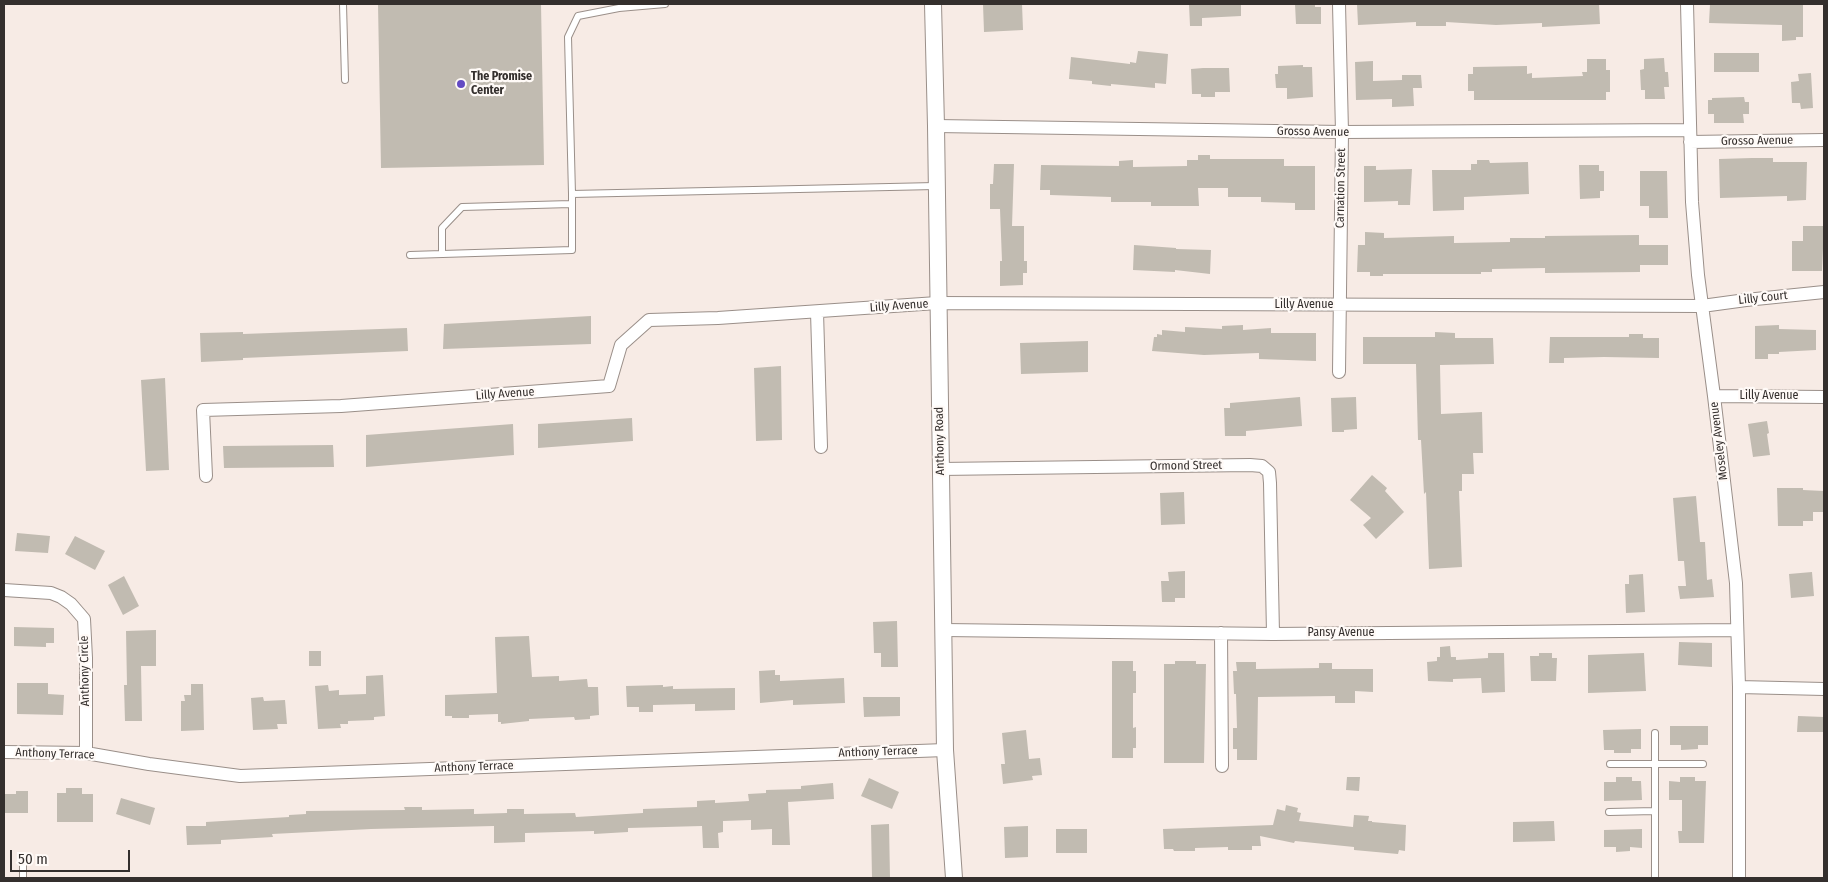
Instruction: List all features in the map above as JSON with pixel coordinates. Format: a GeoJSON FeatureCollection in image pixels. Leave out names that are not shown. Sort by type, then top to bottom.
{"type":"FeatureCollection","features":[{"type":"Feature","properties":{"kind":"street","name":"Anthony Road"},"geometry":{"type":"LineString","coordinates":[[932,4],[936,126],[945,750],[954,878]]}},
{"type":"Feature","properties":{"kind":"street","name":"Carnation Street"},"geometry":{"type":"LineString","coordinates":[[1339,4],[1342,132],[1339,372]]}},
{"type":"Feature","properties":{"kind":"street","name":"Moseley Avenue"},"geometry":{"type":"LineString","coordinates":[[1687,4],[1692,202],[1702,306],[1736,583],[1739,686],[1739,878]]}},
{"type":"Feature","properties":{"kind":"street","name":"Grosso Avenue"},"geometry":{"type":"LineString","coordinates":[[936,126],[1690,136],[1824,140]]}},
{"type":"Feature","properties":{"kind":"street","name":"Lilly Court"},"geometry":{"type":"LineString","coordinates":[[1702,306],[1824,292]]}},
{"type":"Feature","properties":{"kind":"street","name":"Lilly Avenue"},"geometry":{"type":"LineString","coordinates":[[206,476],[203,410],[341,406],[609,386],[620,345],[649,320],[718,318],[938,304],[1702,306]]}},
{"type":"Feature","properties":{"kind":"street"},"geometry":{"type":"LineString","coordinates":[[817,312],[821,447]]}},
{"type":"Feature","properties":{"kind":"street","name":"Lilly Avenue"},"geometry":{"type":"LineString","coordinates":[[1714,396],[1824,397]]}},
{"type":"Feature","properties":{"kind":"street","name":"Ormond Street"},"geometry":{"type":"LineString","coordinates":[[940,469],[1262,466],[1269,472],[1270,483],[1273,634]]}},
{"type":"Feature","properties":{"kind":"street","name":"Anthony Circle"},"geometry":{"type":"LineString","coordinates":[[4,590],[51,593],[71,604],[84,619],[86,753]]}},
{"type":"Feature","properties":{"kind":"street","name":"Pansy Avenue"},"geometry":{"type":"LineString","coordinates":[[944,630],[1273,634],[1737,630]]}},
{"type":"Feature","properties":{"kind":"street"},"geometry":{"type":"LineString","coordinates":[[1221,633],[1222,766]]}},
{"type":"Feature","properties":{"kind":"street"},"geometry":{"type":"LineString","coordinates":[[1739,686],[1824,689]]}},
{"type":"Feature","properties":{"kind":"street","name":"Anthony Terrace"},"geometry":{"type":"LineString","coordinates":[[4,752],[86,753],[149,764],[240,776],[945,750]]}},
{"type":"Feature","properties":{"kind":"lane"},"geometry":{"type":"LineString","coordinates":[[343,4],[345,80]]}},
{"type":"Feature","properties":{"kind":"lane"},"geometry":{"type":"LineString","coordinates":[[410,254],[572,250],[568,37],[578,16],[619,8],[665,4]]}},
{"type":"Feature","properties":{"kind":"lane"},"geometry":{"type":"LineString","coordinates":[[572,194],[936,186]]}},
{"type":"Feature","properties":{"kind":"lane"},"geometry":{"type":"LineString","coordinates":[[442,254],[442,228],[462,207],[572,204]]}},
{"type":"Feature","properties":{"kind":"lane"},"geometry":{"type":"LineString","coordinates":[[1655,733],[1655,878]]}},
{"type":"Feature","properties":{"kind":"lane"},"geometry":{"type":"LineString","coordinates":[[1610,764],[1703,764]]}},
{"type":"Feature","properties":{"kind":"lane"},"geometry":{"type":"LineString","coordinates":[[1609,812],[1655,811]]}},
{"type":"Feature","properties":{"kind":"lane"},"geometry":{"type":"LineString","coordinates":[[23,863],[23,878]]}},
{"type":"Feature","properties":{"kind":"building","name":"The Promise Center"},"geometry":{"type":"Polygon","coordinates":[[[378,4],[541,4],[544,165],[381,168],[378,4]]]}},
{"type":"Feature","properties":{"kind":"building"},"geometry":{"type":"Polygon","coordinates":[[[983,4],[1022,4],[1023,30],[984,32],[983,4]]]}},
{"type":"Feature","properties":{"kind":"building"},"geometry":{"type":"Polygon","coordinates":[[[1189,4],[1241,4],[1241,16],[1202,18],[1202,26],[1190,26],[1189,4]]]}},
{"type":"Feature","properties":{"kind":"building"},"geometry":{"type":"Polygon","coordinates":[[[1295,4],[1315,4],[1315,7],[1321,7],[1321,24],[1296,24],[1295,4]]]}},
{"type":"Feature","properties":{"kind":"building"},"geometry":{"type":"Polygon","coordinates":[[[1357,4],[1599,4],[1600,24],[1542,27],[1542,23],[1496,25],[1446,22],[1446,26],[1416,26],[1416,22],[1358,25],[1357,4]]]}},
{"type":"Feature","properties":{"kind":"building"},"geometry":{"type":"Polygon","coordinates":[[[1710,4],[1803,4],[1803,37],[1796,37],[1796,40],[1782,41],[1782,25],[1709,23],[1710,4]]]}},
{"type":"Feature","properties":{"kind":"building"},"geometry":{"type":"Polygon","coordinates":[[[1138,51],[1168,54],[1166,84],[1155,83],[1155,88],[1111,84],[1111,86],[1092,84],[1092,81],[1069,79],[1071,57],[1130,64],[1130,62],[1136,63],[1138,51]]]}},
{"type":"Feature","properties":{"kind":"building"},"geometry":{"type":"Polygon","coordinates":[[[1714,53],[1759,53],[1759,72],[1714,72],[1714,53]]]}},
{"type":"Feature","properties":{"kind":"building"},"geometry":{"type":"Polygon","coordinates":[[[1664,58],[1665,72],[1668,72],[1669,87],[1664,87],[1665,99],[1645,99],[1645,90],[1641,90],[1640,70],[1644,69],[1644,59],[1664,58]]]}},
{"type":"Feature","properties":{"kind":"building"},"geometry":{"type":"Polygon","coordinates":[[[1587,59],[1606,59],[1606,70],[1610,70],[1610,92],[1606,92],[1606,100],[1474,100],[1474,91],[1468,91],[1468,74],[1473,74],[1473,67],[1527,66],[1527,74],[1532,73],[1532,78],[1583,76],[1582,72],[1587,72],[1587,59]]]}},
{"type":"Feature","properties":{"kind":"building"},"geometry":{"type":"Polygon","coordinates":[[[1373,61],[1373,81],[1402,80],[1402,75],[1421,75],[1422,88],[1413,88],[1414,106],[1392,107],[1392,99],[1356,100],[1355,62],[1373,61]]]}},
{"type":"Feature","properties":{"kind":"building"},"geometry":{"type":"Polygon","coordinates":[[[1303,65],[1303,67],[1312,67],[1313,97],[1287,99],[1287,88],[1276,88],[1275,74],[1278,74],[1278,66],[1303,65]]]}},
{"type":"Feature","properties":{"kind":"building"},"geometry":{"type":"Polygon","coordinates":[[[1229,68],[1230,92],[1215,92],[1215,97],[1201,97],[1201,94],[1192,94],[1191,69],[1229,68]]]}},
{"type":"Feature","properties":{"kind":"building"},"geometry":{"type":"Polygon","coordinates":[[[1811,73],[1813,108],[1801,109],[1800,103],[1792,103],[1791,82],[1799,81],[1798,74],[1811,73]]]}},
{"type":"Feature","properties":{"kind":"building"},"geometry":{"type":"Polygon","coordinates":[[[1744,97],[1745,102],[1749,102],[1749,114],[1743,114],[1744,123],[1714,123],[1714,114],[1708,114],[1708,100],[1712,100],[1712,98],[1744,97]]]}},
{"type":"Feature","properties":{"kind":"building"},"geometry":{"type":"Polygon","coordinates":[[[1198,155],[1210,155],[1210,159],[1284,159],[1284,166],[1315,166],[1315,210],[1295,210],[1295,203],[1261,202],[1261,197],[1228,197],[1228,188],[1198,188],[1199,206],[1151,206],[1151,202],[1111,202],[1111,197],[1050,195],[1050,190],[1040,190],[1041,165],[1119,166],[1119,161],[1133,160],[1133,167],[1187,166],[1187,160],[1198,160],[1198,155]]]}},
{"type":"Feature","properties":{"kind":"building"},"geometry":{"type":"Polygon","coordinates":[[[1773,158],[1773,162],[1807,162],[1806,200],[1787,201],[1787,196],[1720,198],[1719,159],[1773,158]]]}},
{"type":"Feature","properties":{"kind":"building"},"geometry":{"type":"Polygon","coordinates":[[[1477,160],[1489,160],[1490,163],[1528,162],[1529,194],[1464,197],[1464,210],[1433,211],[1432,170],[1471,170],[1471,164],[1477,164],[1477,160]]]}},
{"type":"Feature","properties":{"kind":"building"},"geometry":{"type":"Polygon","coordinates":[[[994,164],[1014,164],[1012,226],[1024,226],[1024,261],[1027,261],[1027,273],[1023,273],[1023,285],[1000,286],[1000,261],[1002,261],[1000,209],[990,209],[990,184],[993,184],[994,164]]]}},
{"type":"Feature","properties":{"kind":"building"},"geometry":{"type":"Polygon","coordinates":[[[1579,165],[1599,165],[1599,171],[1604,171],[1604,191],[1600,191],[1600,198],[1580,199],[1579,165]]]}},
{"type":"Feature","properties":{"kind":"building"},"geometry":{"type":"Polygon","coordinates":[[[1364,166],[1376,166],[1376,170],[1412,169],[1410,205],[1398,205],[1398,201],[1364,202],[1364,166]]]}},
{"type":"Feature","properties":{"kind":"building"},"geometry":{"type":"Polygon","coordinates":[[[1640,171],[1667,171],[1668,218],[1649,218],[1649,206],[1640,206],[1640,171]]]}},
{"type":"Feature","properties":{"kind":"building"},"geometry":{"type":"Polygon","coordinates":[[[1803,226],[1824,226],[1822,271],[1792,271],[1792,241],[1803,241],[1803,226]]]}},
{"type":"Feature","properties":{"kind":"building"},"geometry":{"type":"Polygon","coordinates":[[[1365,232],[1384,233],[1384,238],[1454,236],[1454,243],[1510,242],[1510,238],[1545,238],[1545,236],[1639,235],[1639,245],[1668,245],[1668,265],[1640,265],[1640,272],[1545,273],[1545,268],[1492,269],[1492,272],[1481,272],[1481,274],[1383,274],[1383,276],[1370,276],[1370,272],[1357,272],[1358,245],[1365,245],[1365,232]]]}},
{"type":"Feature","properties":{"kind":"building"},"geometry":{"type":"Polygon","coordinates":[[[1134,245],[1211,250],[1210,274],[1175,270],[1175,272],[1133,270],[1134,245]]]}},
{"type":"Feature","properties":{"kind":"building"},"geometry":{"type":"Polygon","coordinates":[[[591,316],[591,344],[443,349],[444,324],[591,316]]]}},
{"type":"Feature","properties":{"kind":"building"},"geometry":{"type":"Polygon","coordinates":[[[1243,325],[1243,330],[1271,328],[1271,333],[1316,333],[1316,361],[1259,359],[1259,353],[1204,355],[1152,351],[1154,337],[1157,337],[1157,334],[1162,335],[1162,330],[1185,332],[1185,327],[1222,329],[1222,326],[1243,325]]]}},
{"type":"Feature","properties":{"kind":"building"},"geometry":{"type":"Polygon","coordinates":[[[1779,325],[1779,329],[1816,330],[1816,350],[1779,352],[1779,354],[1768,354],[1768,359],[1755,359],[1755,326],[1779,325]]]}},
{"type":"Feature","properties":{"kind":"building"},"geometry":{"type":"Polygon","coordinates":[[[407,328],[408,351],[243,358],[243,360],[201,362],[200,333],[243,332],[243,334],[407,328]]]}},
{"type":"Feature","properties":{"kind":"building"},"geometry":{"type":"Polygon","coordinates":[[[1435,332],[1455,333],[1455,338],[1493,338],[1494,364],[1440,365],[1441,414],[1482,412],[1483,453],[1473,453],[1474,474],[1462,474],[1462,491],[1459,491],[1462,567],[1429,569],[1426,492],[1424,494],[1421,440],[1418,440],[1416,364],[1363,364],[1363,337],[1435,337],[1435,332]]]}},
{"type":"Feature","properties":{"kind":"building"},"geometry":{"type":"Polygon","coordinates":[[[1629,334],[1643,334],[1643,338],[1659,338],[1659,358],[1564,358],[1564,363],[1549,363],[1550,337],[1629,337],[1629,334]]]}},
{"type":"Feature","properties":{"kind":"building"},"geometry":{"type":"Polygon","coordinates":[[[1088,341],[1088,372],[1021,374],[1020,343],[1088,341]]]}},
{"type":"Feature","properties":{"kind":"building"},"geometry":{"type":"Polygon","coordinates":[[[781,366],[782,440],[756,441],[754,368],[781,366]]]}},
{"type":"Feature","properties":{"kind":"building"},"geometry":{"type":"Polygon","coordinates":[[[165,378],[169,470],[146,471],[141,380],[165,378]]]}},
{"type":"Feature","properties":{"kind":"building"},"geometry":{"type":"Polygon","coordinates":[[[1300,397],[1302,426],[1246,431],[1246,436],[1225,436],[1224,408],[1230,408],[1230,403],[1300,397]]]}},
{"type":"Feature","properties":{"kind":"building"},"geometry":{"type":"Polygon","coordinates":[[[1356,397],[1357,429],[1332,432],[1331,398],[1356,397]]]}},
{"type":"Feature","properties":{"kind":"building"},"geometry":{"type":"Polygon","coordinates":[[[632,418],[633,441],[538,448],[538,424],[632,418]]]}},
{"type":"Feature","properties":{"kind":"building"},"geometry":{"type":"Polygon","coordinates":[[[1767,421],[1770,455],[1753,457],[1748,424],[1767,421]]]}},
{"type":"Feature","properties":{"kind":"building"},"geometry":{"type":"Polygon","coordinates":[[[513,424],[514,455],[366,467],[366,435],[513,424]]]}},
{"type":"Feature","properties":{"kind":"building"},"geometry":{"type":"Polygon","coordinates":[[[333,445],[334,467],[224,468],[223,446],[333,445]]]}},
{"type":"Feature","properties":{"kind":"building"},"geometry":{"type":"Polygon","coordinates":[[[1372,475],[1387,488],[1385,491],[1404,512],[1376,539],[1363,525],[1371,518],[1350,500],[1372,475]]]}},
{"type":"Feature","properties":{"kind":"building"},"geometry":{"type":"Polygon","coordinates":[[[1777,488],[1803,488],[1803,490],[1824,491],[1824,512],[1813,512],[1813,521],[1803,521],[1803,526],[1778,526],[1777,488]]]}},
{"type":"Feature","properties":{"kind":"building"},"geometry":{"type":"Polygon","coordinates":[[[1184,492],[1185,524],[1161,525],[1160,493],[1184,492]]]}},
{"type":"Feature","properties":{"kind":"building"},"geometry":{"type":"Polygon","coordinates":[[[1696,496],[1700,542],[1705,542],[1707,580],[1712,579],[1714,597],[1680,599],[1678,586],[1686,586],[1684,561],[1678,561],[1673,498],[1696,496]]]}},
{"type":"Feature","properties":{"kind":"building"},"geometry":{"type":"Polygon","coordinates":[[[17,533],[50,536],[48,553],[15,551],[17,533]]]}},
{"type":"Feature","properties":{"kind":"building"},"geometry":{"type":"Polygon","coordinates":[[[75,536],[105,551],[95,570],[65,554],[75,536]]]}},
{"type":"Feature","properties":{"kind":"building"},"geometry":{"type":"Polygon","coordinates":[[[1185,571],[1185,598],[1175,598],[1175,602],[1162,602],[1161,581],[1169,581],[1168,572],[1185,571]]]}},
{"type":"Feature","properties":{"kind":"building"},"geometry":{"type":"Polygon","coordinates":[[[1812,572],[1814,596],[1791,598],[1789,574],[1812,572]]]}},
{"type":"Feature","properties":{"kind":"building"},"geometry":{"type":"Polygon","coordinates":[[[1643,574],[1645,612],[1626,613],[1625,584],[1629,584],[1629,575],[1643,574]]]}},
{"type":"Feature","properties":{"kind":"building"},"geometry":{"type":"Polygon","coordinates":[[[124,576],[139,606],[123,615],[108,585],[124,576]]]}},
{"type":"Feature","properties":{"kind":"building"},"geometry":{"type":"Polygon","coordinates":[[[897,621],[898,667],[881,667],[881,653],[874,653],[873,622],[897,621]]]}},
{"type":"Feature","properties":{"kind":"building"},"geometry":{"type":"Polygon","coordinates":[[[14,627],[54,628],[54,643],[46,643],[46,647],[14,646],[14,627]]]}},
{"type":"Feature","properties":{"kind":"building"},"geometry":{"type":"Polygon","coordinates":[[[156,630],[156,666],[141,666],[142,721],[125,721],[124,685],[127,685],[126,631],[156,630]]]}},
{"type":"Feature","properties":{"kind":"building"},"geometry":{"type":"Polygon","coordinates":[[[529,636],[532,677],[559,676],[559,681],[587,679],[588,687],[598,687],[599,715],[590,716],[590,719],[575,720],[574,717],[529,719],[529,721],[501,724],[501,722],[498,722],[498,714],[469,715],[469,718],[445,716],[445,695],[497,693],[495,637],[529,636]]]}},
{"type":"Feature","properties":{"kind":"building"},"geometry":{"type":"Polygon","coordinates":[[[1679,642],[1712,643],[1712,667],[1678,665],[1679,642]]]}},
{"type":"Feature","properties":{"kind":"building"},"geometry":{"type":"Polygon","coordinates":[[[1450,646],[1451,657],[1456,657],[1456,660],[1488,658],[1488,653],[1504,653],[1505,692],[1482,693],[1481,678],[1453,679],[1453,682],[1428,681],[1427,662],[1437,661],[1437,657],[1440,657],[1440,647],[1450,646]]]}},
{"type":"Feature","properties":{"kind":"building"},"geometry":{"type":"Polygon","coordinates":[[[309,651],[321,651],[321,666],[309,666],[309,651]]]}},
{"type":"Feature","properties":{"kind":"building"},"geometry":{"type":"Polygon","coordinates":[[[1539,653],[1552,653],[1552,658],[1557,658],[1556,681],[1531,681],[1530,656],[1539,656],[1539,653]]]}},
{"type":"Feature","properties":{"kind":"building"},"geometry":{"type":"Polygon","coordinates":[[[1644,653],[1646,691],[1588,693],[1588,655],[1644,653]]]}},
{"type":"Feature","properties":{"kind":"building"},"geometry":{"type":"Polygon","coordinates":[[[1112,661],[1133,661],[1133,671],[1136,671],[1136,693],[1133,693],[1133,728],[1136,727],[1136,748],[1133,748],[1133,758],[1112,758],[1112,661]]]}},
{"type":"Feature","properties":{"kind":"building"},"geometry":{"type":"Polygon","coordinates":[[[1175,661],[1196,661],[1196,664],[1206,664],[1204,763],[1164,763],[1164,664],[1175,664],[1175,661]]]}},
{"type":"Feature","properties":{"kind":"building"},"geometry":{"type":"Polygon","coordinates":[[[1236,662],[1256,662],[1256,669],[1319,668],[1319,663],[1332,663],[1332,669],[1373,669],[1373,692],[1355,691],[1355,703],[1335,703],[1335,696],[1258,697],[1257,760],[1237,760],[1237,749],[1233,749],[1233,728],[1237,728],[1233,671],[1237,671],[1236,662]]]}},
{"type":"Feature","properties":{"kind":"building"},"geometry":{"type":"Polygon","coordinates":[[[775,670],[775,675],[780,675],[780,681],[844,678],[845,703],[793,705],[793,700],[760,703],[759,671],[775,670]]]}},
{"type":"Feature","properties":{"kind":"building"},"geometry":{"type":"Polygon","coordinates":[[[383,675],[385,716],[374,717],[374,720],[348,721],[348,724],[340,724],[341,728],[318,729],[315,686],[328,685],[329,691],[339,690],[339,695],[366,694],[366,676],[383,675]]]}},
{"type":"Feature","properties":{"kind":"building"},"geometry":{"type":"Polygon","coordinates":[[[17,683],[48,683],[48,694],[64,695],[63,715],[17,714],[17,683]]]}},
{"type":"Feature","properties":{"kind":"building"},"geometry":{"type":"Polygon","coordinates":[[[191,684],[203,684],[204,730],[181,731],[181,701],[185,701],[184,695],[191,695],[191,684]]]}},
{"type":"Feature","properties":{"kind":"building"},"geometry":{"type":"Polygon","coordinates":[[[663,685],[663,687],[673,686],[673,689],[735,688],[735,710],[695,711],[695,704],[653,705],[653,712],[639,712],[639,707],[627,707],[626,686],[663,685]]]}},
{"type":"Feature","properties":{"kind":"building"},"geometry":{"type":"Polygon","coordinates":[[[263,697],[264,701],[285,700],[287,724],[277,724],[278,729],[253,730],[251,698],[263,697]]]}},
{"type":"Feature","properties":{"kind":"building"},"geometry":{"type":"Polygon","coordinates":[[[863,697],[900,697],[900,716],[864,717],[863,697]]]}},
{"type":"Feature","properties":{"kind":"building"},"geometry":{"type":"Polygon","coordinates":[[[1798,716],[1824,717],[1824,732],[1797,732],[1798,716]]]}},
{"type":"Feature","properties":{"kind":"building"},"geometry":{"type":"Polygon","coordinates":[[[1670,726],[1708,726],[1708,745],[1698,745],[1698,749],[1681,750],[1681,745],[1670,745],[1670,726]]]}},
{"type":"Feature","properties":{"kind":"building"},"geometry":{"type":"Polygon","coordinates":[[[1641,729],[1641,749],[1631,749],[1631,753],[1614,753],[1614,750],[1604,750],[1603,730],[1641,729]]]}},
{"type":"Feature","properties":{"kind":"building"},"geometry":{"type":"Polygon","coordinates":[[[1026,730],[1029,759],[1040,758],[1042,775],[1032,776],[1033,780],[1003,784],[1001,764],[1005,764],[1002,733],[1026,730]]]}},
{"type":"Feature","properties":{"kind":"building"},"geometry":{"type":"Polygon","coordinates":[[[1347,777],[1360,777],[1359,791],[1346,790],[1347,777]]]}},
{"type":"Feature","properties":{"kind":"building"},"geometry":{"type":"Polygon","coordinates":[[[1616,777],[1632,777],[1632,781],[1641,781],[1642,800],[1604,801],[1604,782],[1616,782],[1616,777]]]}},
{"type":"Feature","properties":{"kind":"building"},"geometry":{"type":"Polygon","coordinates":[[[1680,777],[1695,777],[1695,781],[1706,781],[1704,843],[1679,843],[1678,831],[1682,831],[1682,800],[1669,800],[1669,781],[1680,782],[1680,777]]]}},
{"type":"Feature","properties":{"kind":"building"},"geometry":{"type":"Polygon","coordinates":[[[869,778],[899,792],[892,809],[861,796],[869,778]]]}},
{"type":"Feature","properties":{"kind":"building"},"geometry":{"type":"Polygon","coordinates":[[[833,783],[834,799],[788,802],[790,845],[772,845],[772,829],[751,830],[751,820],[723,821],[723,832],[718,833],[719,848],[703,848],[702,826],[628,828],[628,832],[594,834],[594,831],[525,833],[525,842],[494,843],[494,826],[272,834],[273,837],[221,840],[221,844],[187,845],[186,826],[206,826],[206,822],[289,817],[289,815],[306,814],[306,811],[405,810],[404,807],[422,807],[422,810],[474,809],[474,814],[507,813],[507,809],[524,809],[524,814],[575,813],[576,817],[643,813],[643,809],[697,807],[697,801],[715,800],[715,803],[749,801],[748,794],[766,793],[766,790],[801,789],[801,786],[833,783]]]}},
{"type":"Feature","properties":{"kind":"building"},"geometry":{"type":"Polygon","coordinates":[[[66,788],[82,788],[82,794],[93,794],[93,822],[57,822],[57,793],[66,793],[66,788]]]}},
{"type":"Feature","properties":{"kind":"building"},"geometry":{"type":"Polygon","coordinates":[[[16,791],[28,791],[28,813],[4,813],[4,794],[16,794],[16,791]]]}},
{"type":"Feature","properties":{"kind":"building"},"geometry":{"type":"Polygon","coordinates":[[[121,798],[155,808],[150,825],[116,814],[121,798]]]}},
{"type":"Feature","properties":{"kind":"building"},"geometry":{"type":"Polygon","coordinates":[[[1286,805],[1298,808],[1297,812],[1301,813],[1299,821],[1353,827],[1354,815],[1369,816],[1368,821],[1372,822],[1406,825],[1405,851],[1399,850],[1398,854],[1354,850],[1354,847],[1295,841],[1294,843],[1260,836],[1261,846],[1252,846],[1252,850],[1228,850],[1228,847],[1195,848],[1195,851],[1164,849],[1163,829],[1273,825],[1277,809],[1285,811],[1286,805]]]}},
{"type":"Feature","properties":{"kind":"building"},"geometry":{"type":"Polygon","coordinates":[[[1554,821],[1555,841],[1513,842],[1513,822],[1554,821]]]}},
{"type":"Feature","properties":{"kind":"building"},"geometry":{"type":"Polygon","coordinates":[[[889,824],[890,878],[872,878],[871,825],[889,824]]]}},
{"type":"Feature","properties":{"kind":"building"},"geometry":{"type":"Polygon","coordinates":[[[1028,826],[1028,857],[1005,858],[1004,827],[1028,826]]]}},
{"type":"Feature","properties":{"kind":"building"},"geometry":{"type":"Polygon","coordinates":[[[1056,829],[1087,829],[1087,853],[1056,853],[1056,829]]]}},
{"type":"Feature","properties":{"kind":"building"},"geometry":{"type":"Polygon","coordinates":[[[1642,829],[1642,848],[1630,847],[1630,851],[1616,852],[1616,847],[1604,847],[1604,830],[1642,829]]]}},
{"type":"Feature","properties":{"kind":"place","name":"The Promise Center"},"geometry":{"type":"Point","coordinates":[461,84]}}]}
